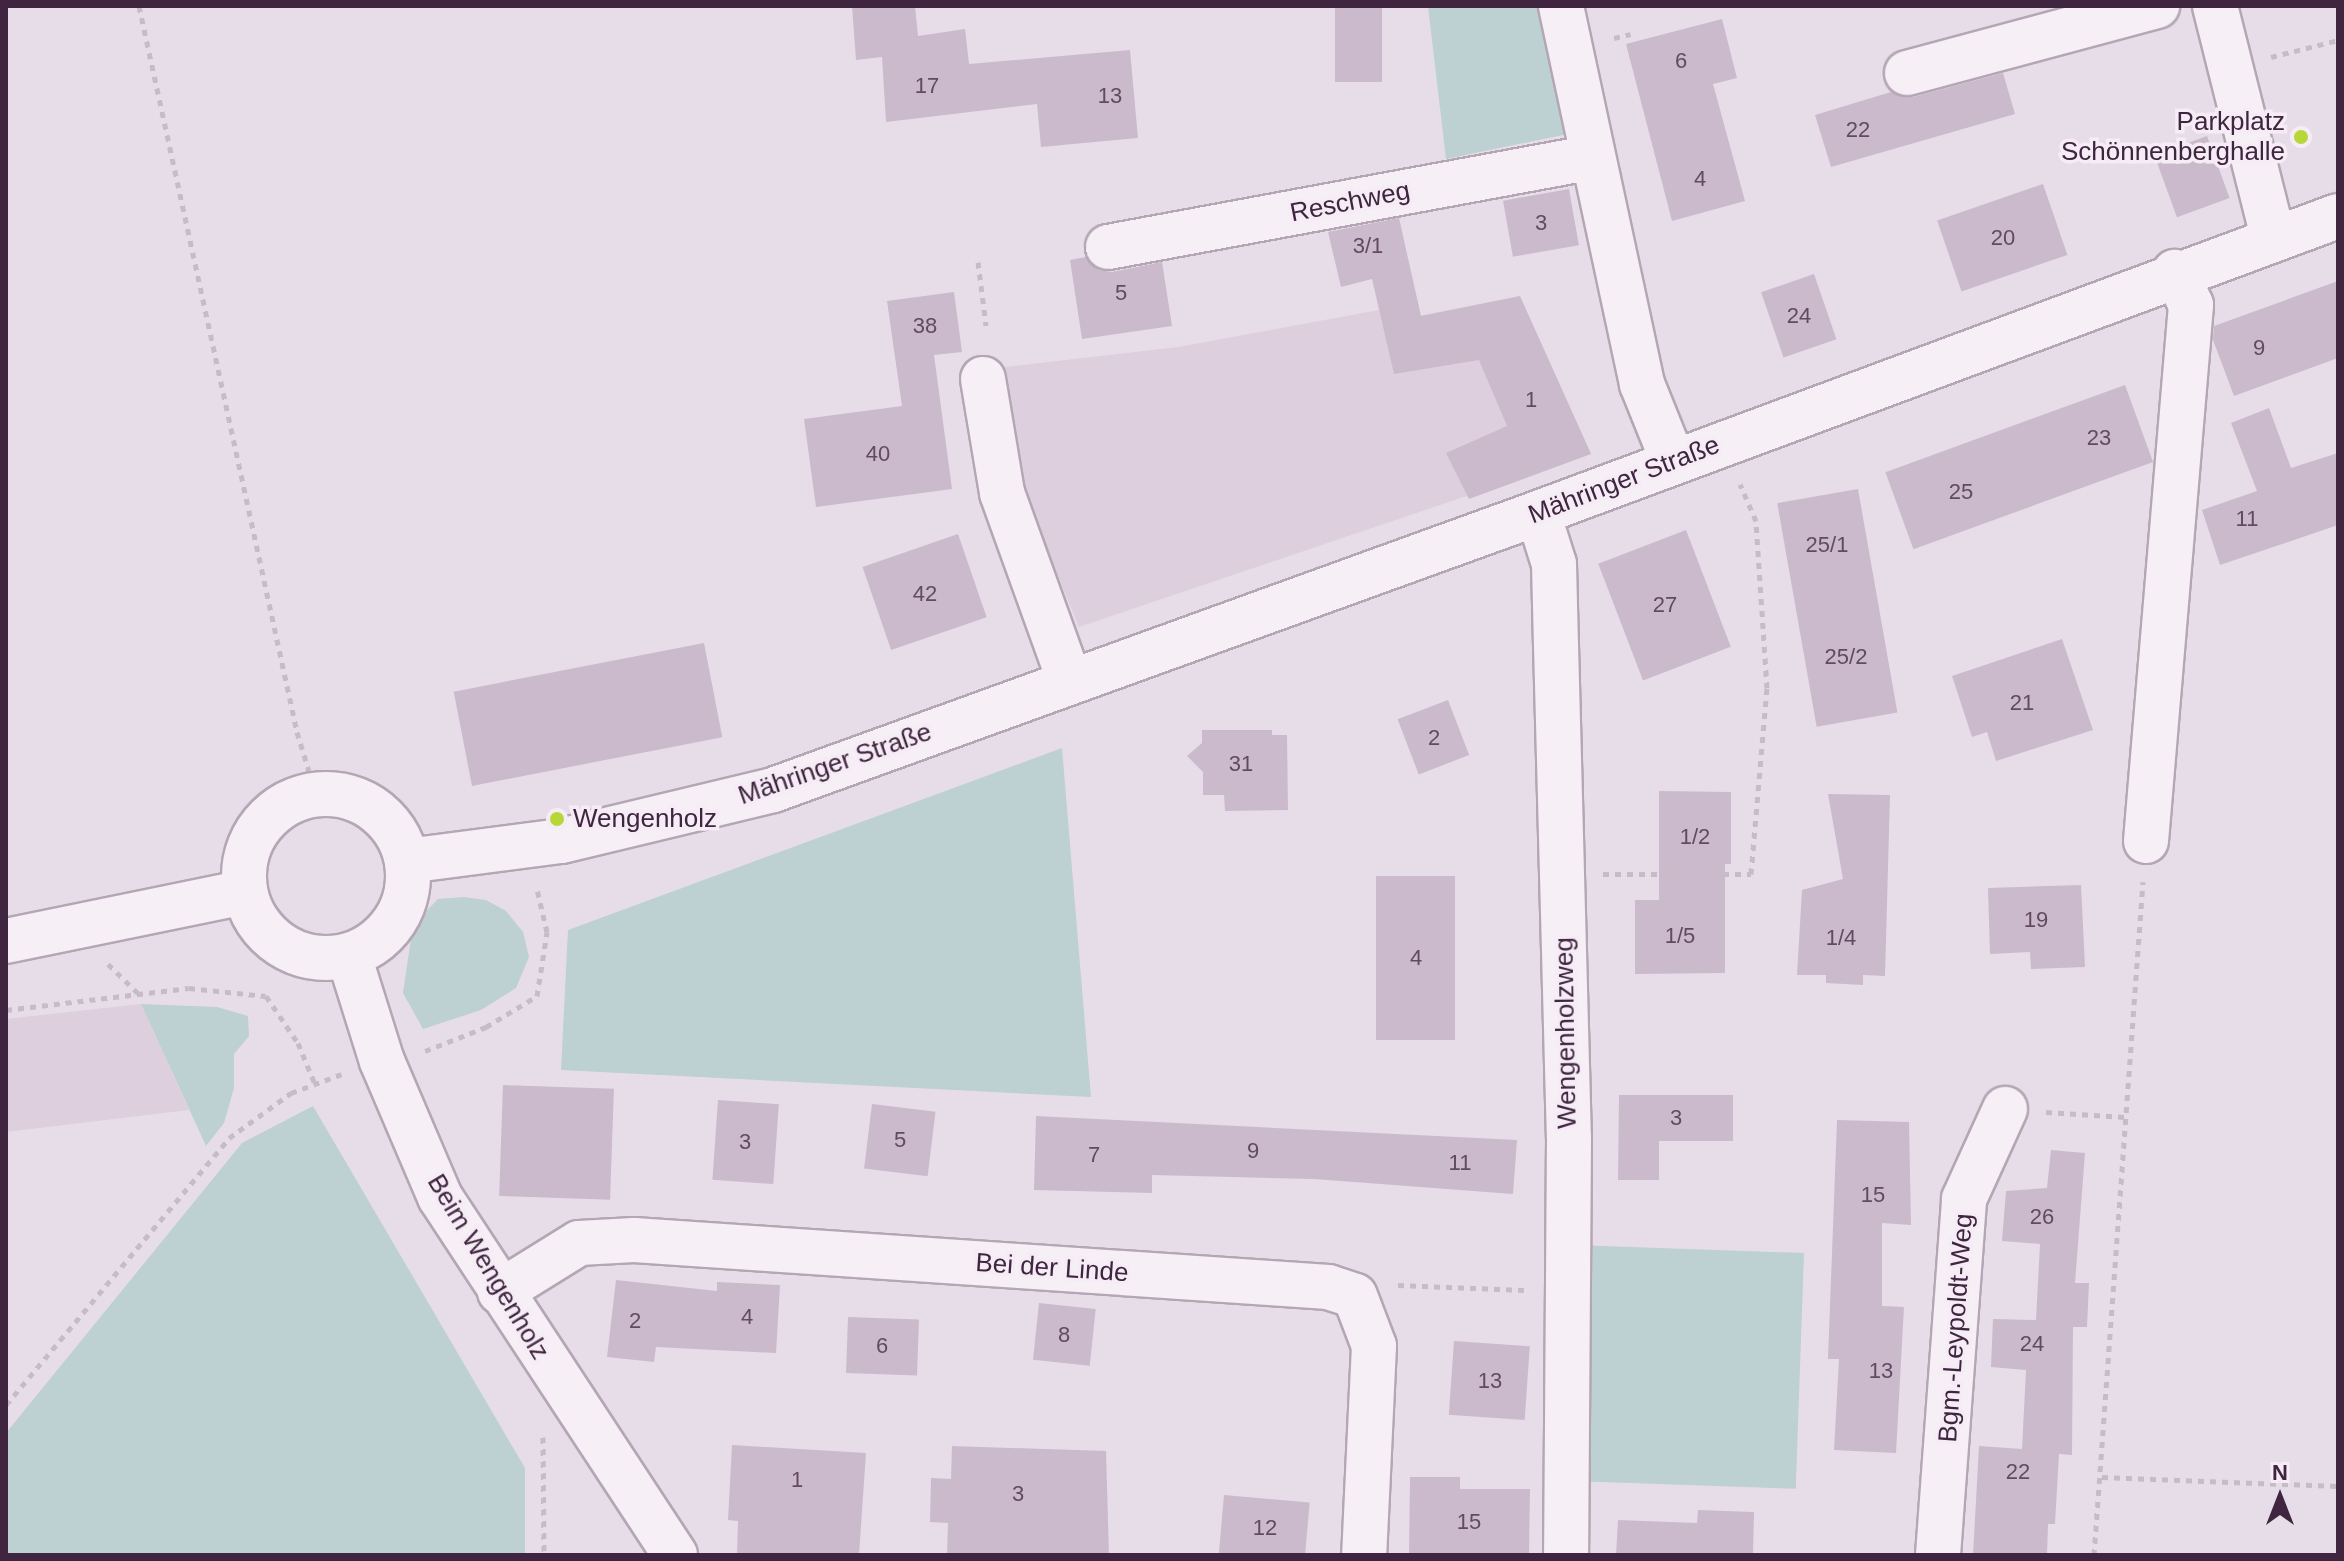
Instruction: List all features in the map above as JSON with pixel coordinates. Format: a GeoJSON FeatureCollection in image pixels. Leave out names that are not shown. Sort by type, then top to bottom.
{"type":"FeatureCollection","features":[{"type":"Feature","properties":{"kind":"street"},"geometry":{"type":"LineString","coordinates":[[1561,6],[1642,384],[1673,461]]}},
{"type":"Feature","properties":{"kind":"street"},"geometry":{"type":"LineString","coordinates":[[1907,73],[2157,6]]}},
{"type":"Feature","properties":{"kind":"street"},"geometry":{"type":"LineString","coordinates":[[2215,6],[2273,237]]}},
{"type":"Feature","properties":{"kind":"street","name":"Reschweg"},"geometry":{"type":"LineString","coordinates":[[1108,247],[1593,157]]}},
{"type":"Feature","properties":{"kind":"street","name":"Mähringer Straße"},"geometry":{"type":"LineString","coordinates":[[407,861],[524,848],[773,790],[1538,513],[2175,272],[2338,216]]}},
{"type":"Feature","properties":{"kind":"street"},"geometry":{"type":"LineString","coordinates":[[2146,841],[2191,305],[2175,272]]}},
{"type":"Feature","properties":{"kind":"street"},"geometry":{"type":"LineString","coordinates":[[983,379],[1002,493],[1070,682]]}},
{"type":"Feature","properties":{"kind":"street","name":"Wengenholzweg"},"geometry":{"type":"LineString","coordinates":[[1538,513],[1554,564],[1569,1138],[1566,1555]]}},
{"type":"Feature","properties":{"kind":"street"},"geometry":{"type":"LineString","coordinates":[[316,794],[364,803],[384,818],[407,861],[402,909],[381,937],[349,956],[327,959],[283,947],[251,914],[244,892],[243,865],[259,828],[290,802],[316,794]]}},
{"type":"Feature","properties":{"kind":"street"},"geometry":{"type":"LineString","coordinates":[[6,941],[244,892]]}},
{"type":"Feature","properties":{"kind":"street","name":"Beim Wengenholz"},"geometry":{"type":"LineString","coordinates":[[349,956],[382,1061],[440,1197],[675,1555]]}},
{"type":"Feature","properties":{"kind":"street","name":"Bgm.-Leypoldt-Weg"},"geometry":{"type":"LineString","coordinates":[[1938,1555],[1964,1199],[2005,1109]]}},
{"type":"Feature","properties":{"kind":"street","name":"Bei der Linde"},"geometry":{"type":"LineString","coordinates":[[500,1292],[579,1243],[634,1240],[1328,1287],[1355,1296]]}},
{"type":"Feature","properties":{"kind":"street"},"geometry":{"type":"LineString","coordinates":[[1355,1296],[1374,1346],[1364,1555]]}},
{"type":"Feature","properties":{"kind":"path"},"geometry":{"type":"LineString","coordinates":[[139,6],[297,732],[316,794]]}},
{"type":"Feature","properties":{"kind":"path"},"geometry":{"type":"LineString","coordinates":[[2262,60],[2338,40]]}},
{"type":"Feature","properties":{"kind":"path"},"geometry":{"type":"LineString","coordinates":[[978,262],[986,325]]}},
{"type":"Feature","properties":{"kind":"path"},"geometry":{"type":"LineString","coordinates":[[1562,874],[1751,874],[1767,688],[1756,521],[1734,471]]}},
{"type":"Feature","properties":{"kind":"path"},"geometry":{"type":"LineString","coordinates":[[2094,1555],[2146,841]]}},
{"type":"Feature","properties":{"kind":"path"},"geometry":{"type":"LineString","coordinates":[[6,1405],[229,1138],[291,1093],[382,1061],[422,1052],[486,1027],[537,996],[546,919],[524,848]]}},
{"type":"Feature","properties":{"kind":"path"},"geometry":{"type":"LineString","coordinates":[[101,958],[139,994]]}},
{"type":"Feature","properties":{"kind":"path"},"geometry":{"type":"LineString","coordinates":[[6,1010],[189,988],[266,996],[298,1043],[315,1084]]}},
{"type":"Feature","properties":{"kind":"path"},"geometry":{"type":"LineString","coordinates":[[2005,1109],[2125,1117]]}},
{"type":"Feature","properties":{"kind":"path"},"geometry":{"type":"LineString","coordinates":[[1355,1296],[1392,1285],[1568,1292]]}},
{"type":"Feature","properties":{"kind":"path"},"geometry":{"type":"LineString","coordinates":[[543,1430],[544,1555]]}},
{"type":"Feature","properties":{"kind":"path"},"geometry":{"type":"LineString","coordinates":[[2102,1477],[2338,1486]]}},
{"type":"Feature","properties":{"kind":"shaded area"},"geometry":{"type":"Polygon","coordinates":[[[1428,6],[1542,6],[1573,133],[1446,159],[1428,6]]]}},
{"type":"Feature","properties":{"kind":"shaded area"},"geometry":{"type":"Polygon","coordinates":[[[1496,301],[1528,314],[1591,454],[1079,627],[1021,486],[996,368],[1178,347],[1379,310],[1383,323],[1496,301]]]}},
{"type":"Feature","properties":{"kind":"shaded area"},"geometry":{"type":"Polygon","coordinates":[[[1062,748],[1091,1097],[561,1070],[568,930],[1062,748]]]}},
{"type":"Feature","properties":{"kind":"shaded area"},"geometry":{"type":"Polygon","coordinates":[[[464,897],[486,900],[506,911],[523,932],[529,957],[516,988],[481,1010],[423,1029],[403,993],[413,925],[438,899],[464,897]]]}},
{"type":"Feature","properties":{"kind":"shaded area"},"geometry":{"type":"Polygon","coordinates":[[[141,1004],[189,1110],[6,1132],[6,1019],[141,1004]]]}},
{"type":"Feature","properties":{"kind":"shaded area"},"geometry":{"type":"Polygon","coordinates":[[[141,1004],[217,1007],[248,1016],[249,1036],[234,1054],[234,1088],[224,1123],[206,1146],[141,1004]]]}},
{"type":"Feature","properties":{"kind":"shaded area"},"geometry":{"type":"Polygon","coordinates":[[[313,1106],[525,1468],[525,1555],[6,1555],[6,1433],[242,1143],[313,1106]]]}},
{"type":"Feature","properties":{"kind":"shaded area"},"geometry":{"type":"Polygon","coordinates":[[[1581,1245],[1804,1253],[1796,1489],[1573,1481],[1581,1245]]]}},
{"type":"Feature","properties":{"kind":"building"},"geometry":{"type":"Polygon","coordinates":[[[852,6],[915,6],[918,36],[965,29],[969,64],[1130,50],[1138,138],[1041,147],[1037,104],[886,122],[882,57],[856,60],[852,6]]]}},
{"type":"Feature","properties":{"kind":"building"},"geometry":{"type":"Polygon","coordinates":[[[1335,6],[1382,6],[1382,82],[1335,82],[1335,6]]]}},
{"type":"Feature","properties":{"kind":"building"},"geometry":{"type":"Polygon","coordinates":[[[1722,19],[1737,78],[1713,84],[1745,201],[1672,221],[1626,44],[1722,19]]]}},
{"type":"Feature","properties":{"kind":"building"},"geometry":{"type":"Polygon","coordinates":[[[2003,73],[2015,114],[1831,167],[1815,115],[1891,92],[1913,97],[2003,73]]]}},
{"type":"Feature","properties":{"kind":"building"},"geometry":{"type":"Polygon","coordinates":[[[2207,136],[2230,198],[2177,217],[2154,155],[2207,136]]]}},
{"type":"Feature","properties":{"kind":"building"},"geometry":{"type":"Polygon","coordinates":[[[2043,184],[2067,255],[1962,291],[1937,220],[2043,184]]]}},
{"type":"Feature","properties":{"kind":"building"},"geometry":{"type":"Polygon","coordinates":[[[1569,189],[1579,245],[1513,257],[1503,201],[1569,189]]]}},
{"type":"Feature","properties":{"kind":"building"},"geometry":{"type":"Polygon","coordinates":[[[1399,218],[1421,316],[1520,296],[1591,454],[1469,499],[1446,453],[1507,426],[1479,360],[1394,374],[1372,279],[1341,287],[1328,232],[1399,218]]]}},
{"type":"Feature","properties":{"kind":"building"},"geometry":{"type":"Polygon","coordinates":[[[1086,257],[1099,270],[1112,272],[1162,262],[1172,326],[1082,339],[1070,260],[1086,257]]]}},
{"type":"Feature","properties":{"kind":"building"},"geometry":{"type":"Polygon","coordinates":[[[1814,274],[1836,339],[1784,357],[1761,292],[1814,274]]]}},
{"type":"Feature","properties":{"kind":"building"},"geometry":{"type":"Polygon","coordinates":[[[2338,281],[2338,358],[2234,396],[2213,340],[2214,326],[2338,281]]]}},
{"type":"Feature","properties":{"kind":"building"},"geometry":{"type":"Polygon","coordinates":[[[954,292],[962,352],[934,355],[952,489],[816,507],[804,419],[902,406],[887,301],[954,292]]]}},
{"type":"Feature","properties":{"kind":"building"},"geometry":{"type":"Polygon","coordinates":[[[2125,385],[2153,462],[1913,549],[1885,472],[2125,385]]]}},
{"type":"Feature","properties":{"kind":"building"},"geometry":{"type":"Polygon","coordinates":[[[2269,408],[2291,468],[2338,453],[2338,525],[2220,565],[2202,510],[2257,491],[2231,423],[2269,408]]]}},
{"type":"Feature","properties":{"kind":"building"},"geometry":{"type":"Polygon","coordinates":[[[1858,489],[1897,713],[1817,727],[1777,503],[1858,489]]]}},
{"type":"Feature","properties":{"kind":"building"},"geometry":{"type":"Polygon","coordinates":[[[1686,530],[1731,647],[1643,680],[1598,564],[1686,530]]]}},
{"type":"Feature","properties":{"kind":"building"},"geometry":{"type":"Polygon","coordinates":[[[958,534],[987,617],[891,650],[863,567],[958,534]]]}},
{"type":"Feature","properties":{"kind":"building"},"geometry":{"type":"Polygon","coordinates":[[[2062,639],[2093,730],[1996,761],[1987,732],[1972,737],[1952,676],[2062,639]]]}},
{"type":"Feature","properties":{"kind":"building"},"geometry":{"type":"Polygon","coordinates":[[[704,643],[722,737],[472,786],[454,692],[704,643]]]}},
{"type":"Feature","properties":{"kind":"building"},"geometry":{"type":"Polygon","coordinates":[[[1448,700],[1469,755],[1419,774],[1398,719],[1448,700]]]}},
{"type":"Feature","properties":{"kind":"building"},"geometry":{"type":"Polygon","coordinates":[[[1202,730],[1272,730],[1272,735],[1287,735],[1288,810],[1225,811],[1224,795],[1203,795],[1203,772],[1187,756],[1202,743],[1202,730]]]}},
{"type":"Feature","properties":{"kind":"building"},"geometry":{"type":"Polygon","coordinates":[[[1659,791],[1731,792],[1731,864],[1725,864],[1725,973],[1635,974],[1635,900],[1659,900],[1659,791]]]}},
{"type":"Feature","properties":{"kind":"building"},"geometry":{"type":"Polygon","coordinates":[[[1828,794],[1890,795],[1885,976],[1863,975],[1863,985],[1826,983],[1826,975],[1797,975],[1802,890],[1843,879],[1828,794]]]}},
{"type":"Feature","properties":{"kind":"building"},"geometry":{"type":"Polygon","coordinates":[[[1376,876],[1455,876],[1455,1040],[1376,1040],[1376,876]]]}},
{"type":"Feature","properties":{"kind":"building"},"geometry":{"type":"Polygon","coordinates":[[[2081,885],[2085,967],[2031,969],[2030,952],[1990,954],[1988,888],[2081,885]]]}},
{"type":"Feature","properties":{"kind":"building"},"geometry":{"type":"Polygon","coordinates":[[[503,1085],[614,1089],[610,1200],[499,1196],[503,1085]]]}},
{"type":"Feature","properties":{"kind":"building"},"geometry":{"type":"Polygon","coordinates":[[[1619,1095],[1733,1095],[1733,1141],[1659,1141],[1659,1180],[1618,1180],[1619,1095]]]}},
{"type":"Feature","properties":{"kind":"building"},"geometry":{"type":"Polygon","coordinates":[[[718,1100],[779,1104],[773,1184],[712,1180],[718,1100]]]}},
{"type":"Feature","properties":{"kind":"building"},"geometry":{"type":"Polygon","coordinates":[[[872,1104],[936,1112],[928,1176],[864,1169],[872,1104]]]}},
{"type":"Feature","properties":{"kind":"building"},"geometry":{"type":"Polygon","coordinates":[[[1036,1116],[1517,1140],[1513,1194],[1314,1179],[1152,1175],[1152,1193],[1034,1190],[1036,1116]]]}},
{"type":"Feature","properties":{"kind":"building"},"geometry":{"type":"Polygon","coordinates":[[[1837,1120],[1909,1122],[1911,1225],[1882,1223],[1882,1306],[1904,1307],[1896,1453],[1834,1450],[1839,1359],[1828,1359],[1837,1120]]]}},
{"type":"Feature","properties":{"kind":"building"},"geometry":{"type":"Polygon","coordinates":[[[2051,1150],[2085,1153],[2075,1283],[2089,1283],[2087,1327],[2073,1327],[2072,1455],[2059,1454],[2055,1524],[2048,1524],[2047,1555],[1973,1555],[1979,1446],[2022,1449],[2026,1370],[1991,1367],[1993,1319],[2036,1320],[2040,1244],[2002,1241],[2006,1191],[2047,1188],[2051,1150]]]}},
{"type":"Feature","properties":{"kind":"building"},"geometry":{"type":"Polygon","coordinates":[[[616,1280],[717,1291],[717,1282],[780,1285],[776,1353],[656,1347],[654,1362],[607,1357],[616,1280]]]}},
{"type":"Feature","properties":{"kind":"building"},"geometry":{"type":"Polygon","coordinates":[[[1039,1303],[1096,1309],[1090,1366],[1033,1360],[1039,1303]]]}},
{"type":"Feature","properties":{"kind":"building"},"geometry":{"type":"Polygon","coordinates":[[[848,1317],[919,1319],[917,1375],[846,1373],[848,1317]]]}},
{"type":"Feature","properties":{"kind":"building"},"geometry":{"type":"Polygon","coordinates":[[[1454,1341],[1530,1346],[1525,1420],[1449,1415],[1454,1341]]]}},
{"type":"Feature","properties":{"kind":"building"},"geometry":{"type":"Polygon","coordinates":[[[732,1445],[866,1453],[859,1555],[737,1555],[738,1521],[728,1520],[732,1445]]]}},
{"type":"Feature","properties":{"kind":"building"},"geometry":{"type":"Polygon","coordinates":[[[952,1446],[1106,1451],[1109,1555],[947,1555],[948,1523],[930,1522],[931,1478],[951,1479],[952,1446]]]}},
{"type":"Feature","properties":{"kind":"building"},"geometry":{"type":"Polygon","coordinates":[[[1410,1477],[1460,1477],[1460,1489],[1530,1489],[1529,1555],[1409,1555],[1410,1477]]]}},
{"type":"Feature","properties":{"kind":"building"},"geometry":{"type":"Polygon","coordinates":[[[1224,1495],[1310,1502],[1305,1555],[1219,1554],[1224,1495]]]}},
{"type":"Feature","properties":{"kind":"building"},"geometry":{"type":"Polygon","coordinates":[[[1698,1510],[1754,1512],[1753,1555],[1616,1555],[1618,1520],[1697,1523],[1698,1510]]]}},
{"type":"Feature","properties":{"kind":"place","name":"Parkplatz Schönnenberghalle"},"geometry":{"type":"Point","coordinates":[2301,137]}},
{"type":"Feature","properties":{"kind":"place","name":"Wengenholz"},"geometry":{"type":"Point","coordinates":[557,819]}}]}
